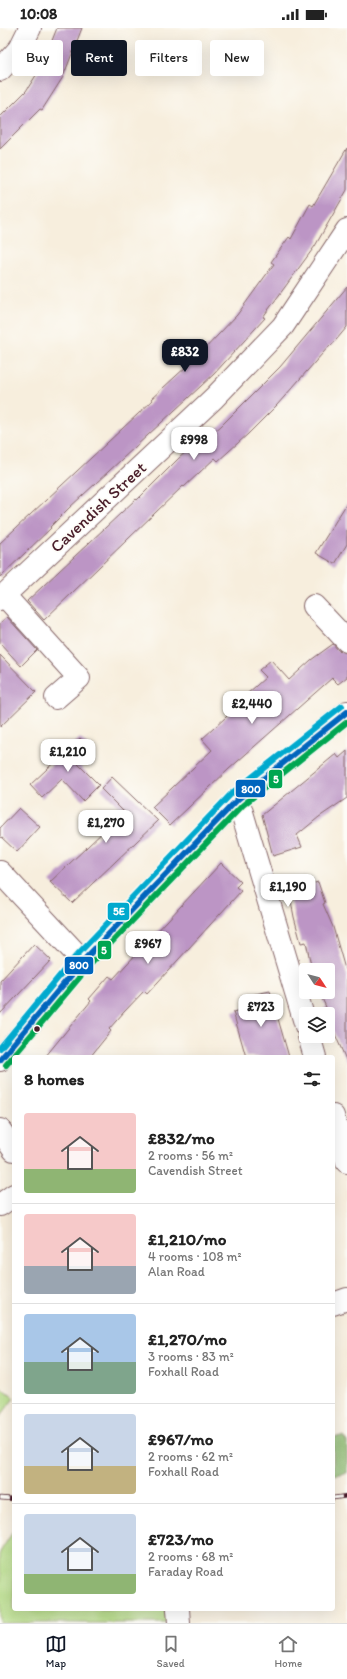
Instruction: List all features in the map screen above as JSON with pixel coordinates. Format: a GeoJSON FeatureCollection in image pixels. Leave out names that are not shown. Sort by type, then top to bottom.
{"type":"FeatureCollection","features":[{"type":"Feature","properties":{"kind":"street"},"geometry":{"type":"LineString","coordinates":[[0,70],[20,48],[30,28]]}},
{"type":"Feature","properties":{"kind":"street","name":"Cavendish Street"},"geometry":{"type":"LineString","coordinates":[[2,597],[214,398],[283,326],[347,230]]}},
{"type":"Feature","properties":{"kind":"street"},"geometry":{"type":"LineString","coordinates":[[2,597],[79,678],[56,698]]}},
{"type":"Feature","properties":{"kind":"street"},"geometry":{"type":"LineString","coordinates":[[314,606],[347,641]]}},
{"type":"Feature","properties":{"kind":"street"},"geometry":{"type":"LineString","coordinates":[[0,1060],[83,961],[238,799],[347,712]]}},
{"type":"Feature","properties":{"kind":"street"},"geometry":{"type":"LineString","coordinates":[[238,799],[300,1007]]}},
{"type":"Feature","properties":{"kind":"street"},"geometry":{"type":"LineString","coordinates":[[0,872],[83,961]]}},
{"type":"Feature","properties":{"kind":"street"},"geometry":{"type":"LineString","coordinates":[[311,1043],[314,1055]]}},
{"type":"Feature","properties":{"kind":"street"},"geometry":{"type":"LineString","coordinates":[[335,1123],[347,1162]]}},
{"type":"Feature","properties":{"kind":"street"},"geometry":{"type":"LineString","coordinates":[[0,1130],[12,1147]]}},
{"type":"Feature","properties":{"kind":"street"},"geometry":{"type":"LineString","coordinates":[[0,1205],[12,1196]]}},
{"type":"Feature","properties":{"kind":"street"},"geometry":{"type":"LineString","coordinates":[[335,1303],[347,1299]]}},
{"type":"Feature","properties":{"kind":"street"},"geometry":{"type":"LineString","coordinates":[[178,1611],[179,1623]]}},
{"type":"Feature","properties":{"kind":"green space"},"geometry":{"type":"Polygon","coordinates":[[[0,1387],[12,1396],[12,1401],[0,1417],[0,1387]]]}},
{"type":"Feature","properties":{"kind":"green space"},"geometry":{"type":"Polygon","coordinates":[[[343,1436],[347,1442],[347,1473],[335,1475],[335,1437],[343,1436]]]}},
{"type":"Feature","properties":{"kind":"green space"},"geometry":{"type":"Polygon","coordinates":[[[12,1533],[12,1611],[165,1611],[167,1623],[0,1623],[0,1552],[12,1533]]]}},
{"type":"Feature","properties":{"kind":"building"},"geometry":{"type":"Polygon","coordinates":[[[57,28],[82,28],[77,40],[71,40],[71,56],[63,77],[42,110],[40,109],[0,149],[0,117],[26,91],[36,76],[63,76],[63,40],[52,40],[57,28]]]}},
{"type":"Feature","properties":{"kind":"building"},"geometry":{"type":"Polygon","coordinates":[[[347,148],[347,190],[315,246],[263,317],[265,318],[214,374],[69,508],[50,527],[51,528],[0,577],[0,543],[153,400],[151,399],[200,354],[237,315],[274,264],[271,262],[289,237],[291,239],[310,204],[313,206],[347,148]]]}},
{"type":"Feature","properties":{"kind":"building"},"geometry":{"type":"Polygon","coordinates":[[[347,287],[347,327],[331,346],[330,345],[277,405],[248,434],[218,461],[215,458],[184,487],[183,486],[44,620],[27,601],[136,499],[137,500],[178,459],[188,450],[191,453],[222,425],[280,367],[347,287]]]}},
{"type":"Feature","properties":{"kind":"building"},"geometry":{"type":"Polygon","coordinates":[[[347,503],[347,544],[335,564],[316,553],[347,503]]]}},
{"type":"Feature","properties":{"kind":"building"},"geometry":{"type":"Polygon","coordinates":[[[7,617],[37,650],[21,666],[0,643],[0,623],[7,617]]]}},
{"type":"Feature","properties":{"kind":"building"},"geometry":{"type":"Polygon","coordinates":[[[333,644],[338,650],[347,653],[347,677],[338,684],[332,678],[229,769],[170,825],[152,807],[212,750],[202,739],[249,696],[247,694],[266,677],[259,670],[271,660],[289,680],[311,660],[333,644]]]}},
{"type":"Feature","properties":{"kind":"building"},"geometry":{"type":"Polygon","coordinates":[[[0,655],[36,692],[0,727],[0,655]]]}},
{"type":"Feature","properties":{"kind":"building"},"geometry":{"type":"Polygon","coordinates":[[[80,738],[93,751],[78,764],[99,785],[83,801],[62,779],[42,798],[30,785],[80,738]]]}},
{"type":"Feature","properties":{"kind":"building"},"geometry":{"type":"Polygon","coordinates":[[[347,751],[347,798],[319,817],[297,835],[302,847],[273,856],[262,815],[336,754],[339,758],[347,751]]]}},
{"type":"Feature","properties":{"kind":"building"},"geometry":{"type":"Polygon","coordinates":[[[112,777],[158,821],[72,903],[50,882],[124,812],[101,789],[112,777]]]}},
{"type":"Feature","properties":{"kind":"building"},"geometry":{"type":"Polygon","coordinates":[[[19,808],[40,827],[17,852],[0,836],[0,828],[19,808]]]}},
{"type":"Feature","properties":{"kind":"building"},"geometry":{"type":"Polygon","coordinates":[[[221,863],[241,882],[236,887],[241,891],[147,994],[144,991],[124,1012],[109,1029],[111,1031],[92,1055],[47,1055],[91,1001],[89,999],[109,976],[113,979],[221,863]]]}},
{"type":"Feature","properties":{"kind":"building"},"geometry":{"type":"Polygon","coordinates":[[[318,882],[325,903],[323,904],[333,927],[347,976],[347,1062],[335,1034],[335,1007],[326,1007],[322,999],[335,999],[335,963],[310,963],[306,942],[301,943],[289,891],[318,882]]]}},
{"type":"Feature","properties":{"kind":"building"},"geometry":{"type":"Polygon","coordinates":[[[34,944],[51,960],[0,1014],[0,981],[34,944]]]}},
{"type":"Feature","properties":{"kind":"building"},"geometry":{"type":"Polygon","coordinates":[[[270,991],[288,1055],[245,1055],[233,1012],[250,1007],[246,996],[270,991]]]}},
{"type":"Feature","properties":{"kind":"railway"},"geometry":{"type":"LineString","coordinates":[[335,1498],[347,1496]]}},
{"type":"Feature","properties":{"kind":"railway"},"geometry":{"type":"LineString","coordinates":[[0,1498],[12,1499]]}},
{"type":"Feature","properties":{"kind":"transit line","name":"5E"},"geometry":{"type":"LineString","coordinates":[[0,1048],[77,955],[232,793],[342,706]]}},
{"type":"Feature","properties":{"kind":"transit line","name":"800"},"geometry":{"type":"LineString","coordinates":[[0,1060],[83,961],[238,799],[347,712]]}},
{"type":"Feature","properties":{"kind":"transit line","name":"5"},"geometry":{"type":"LineString","coordinates":[[14,1055],[89,966],[243,805],[347,722]]}},
{"type":"Feature","properties":{"kind":"transit line","name":"5"},"geometry":{"type":"LineString","coordinates":[[6,1065],[12,1058]]}}]}
